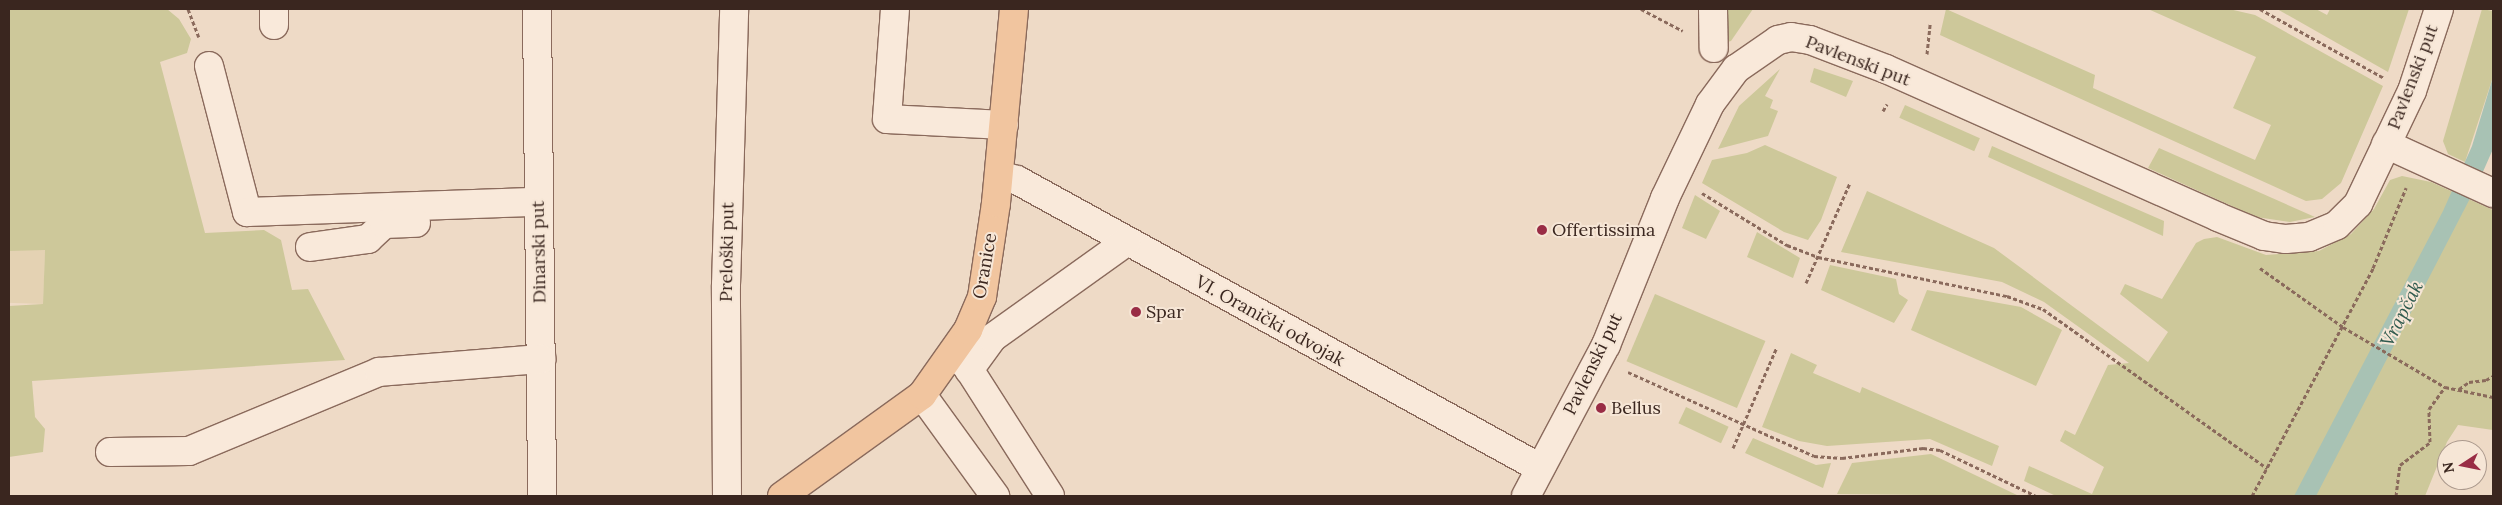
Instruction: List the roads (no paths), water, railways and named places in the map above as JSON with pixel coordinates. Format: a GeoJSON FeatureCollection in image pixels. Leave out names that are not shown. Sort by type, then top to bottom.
{"type":"FeatureCollection","features":[{"type":"Feature","properties":{"kind":"main road","name":"Oranice"},"geometry":{"type":"LineString","coordinates":[[782,496],[922,395],[961,361],[968,330],[982,297],[999,175],[1014,9]]}},
{"type":"Feature","properties":{"kind":"street","name":"Dinarski put"},"geometry":{"type":"LineString","coordinates":[[537,9],[542,496]]}},
{"type":"Feature","properties":{"kind":"street","name":"Preloški put"},"geometry":{"type":"LineString","coordinates":[[727,496],[726,286],[734,9]]}},
{"type":"Feature","properties":{"kind":"street"},"geometry":{"type":"LineString","coordinates":[[895,9],[887,120],[1004,125]]}},
{"type":"Feature","properties":{"kind":"street"},"geometry":{"type":"LineString","coordinates":[[1713,9],[1714,48]]}},
{"type":"Feature","properties":{"kind":"street","name":"Pavlenski put"},"geometry":{"type":"LineString","coordinates":[[1526,496],[1606,345],[1666,198],[1710,104],[1736,68],[1778,40],[1791,37],[1810,40],[1886,69],[2264,236],[2286,239],[2309,237],[2338,224],[2358,204],[2412,91],[2439,9]]}},
{"type":"Feature","properties":{"kind":"street"},"geometry":{"type":"LineString","coordinates":[[209,66],[247,212],[538,210]]}},
{"type":"Feature","properties":{"kind":"street","name":"Pavlenski put"},"geometry":{"type":"LineString","coordinates":[[2386,144],[2493,193]]}},
{"type":"Feature","properties":{"kind":"street","name":"VI. Oranički odvojak"},"geometry":{"type":"LineString","coordinates":[[999,175],[1018,180],[1126,242],[1540,468]]}},
{"type":"Feature","properties":{"kind":"street"},"geometry":{"type":"LineString","coordinates":[[310,247],[368,239],[384,224],[538,210]]}},
{"type":"Feature","properties":{"kind":"street"},"geometry":{"type":"LineString","coordinates":[[1050,496],[961,361],[1126,242]]}},
{"type":"Feature","properties":{"kind":"street"},"geometry":{"type":"LineString","coordinates":[[110,452],[189,452],[379,372],[541,359]]}},
{"type":"Feature","properties":{"kind":"street"},"geometry":{"type":"LineString","coordinates":[[922,395],[995,496]]}},
{"type":"Feature","properties":{"kind":"water","name":"Vrapčak"},"geometry":{"type":"Polygon","coordinates":[[[2493,77],[2493,149],[2478,183],[2316,496],[2294,496],[2443,211],[2472,146],[2493,77]]]}},
{"type":"Feature","properties":{"kind":"place","name":"Offertissima"},"geometry":{"type":"Point","coordinates":[1542,230]}},
{"type":"Feature","properties":{"kind":"place","name":"Spar"},"geometry":{"type":"Point","coordinates":[1136,312]}},
{"type":"Feature","properties":{"kind":"place","name":"Bellus"},"geometry":{"type":"Point","coordinates":[1601,408]}}]}
